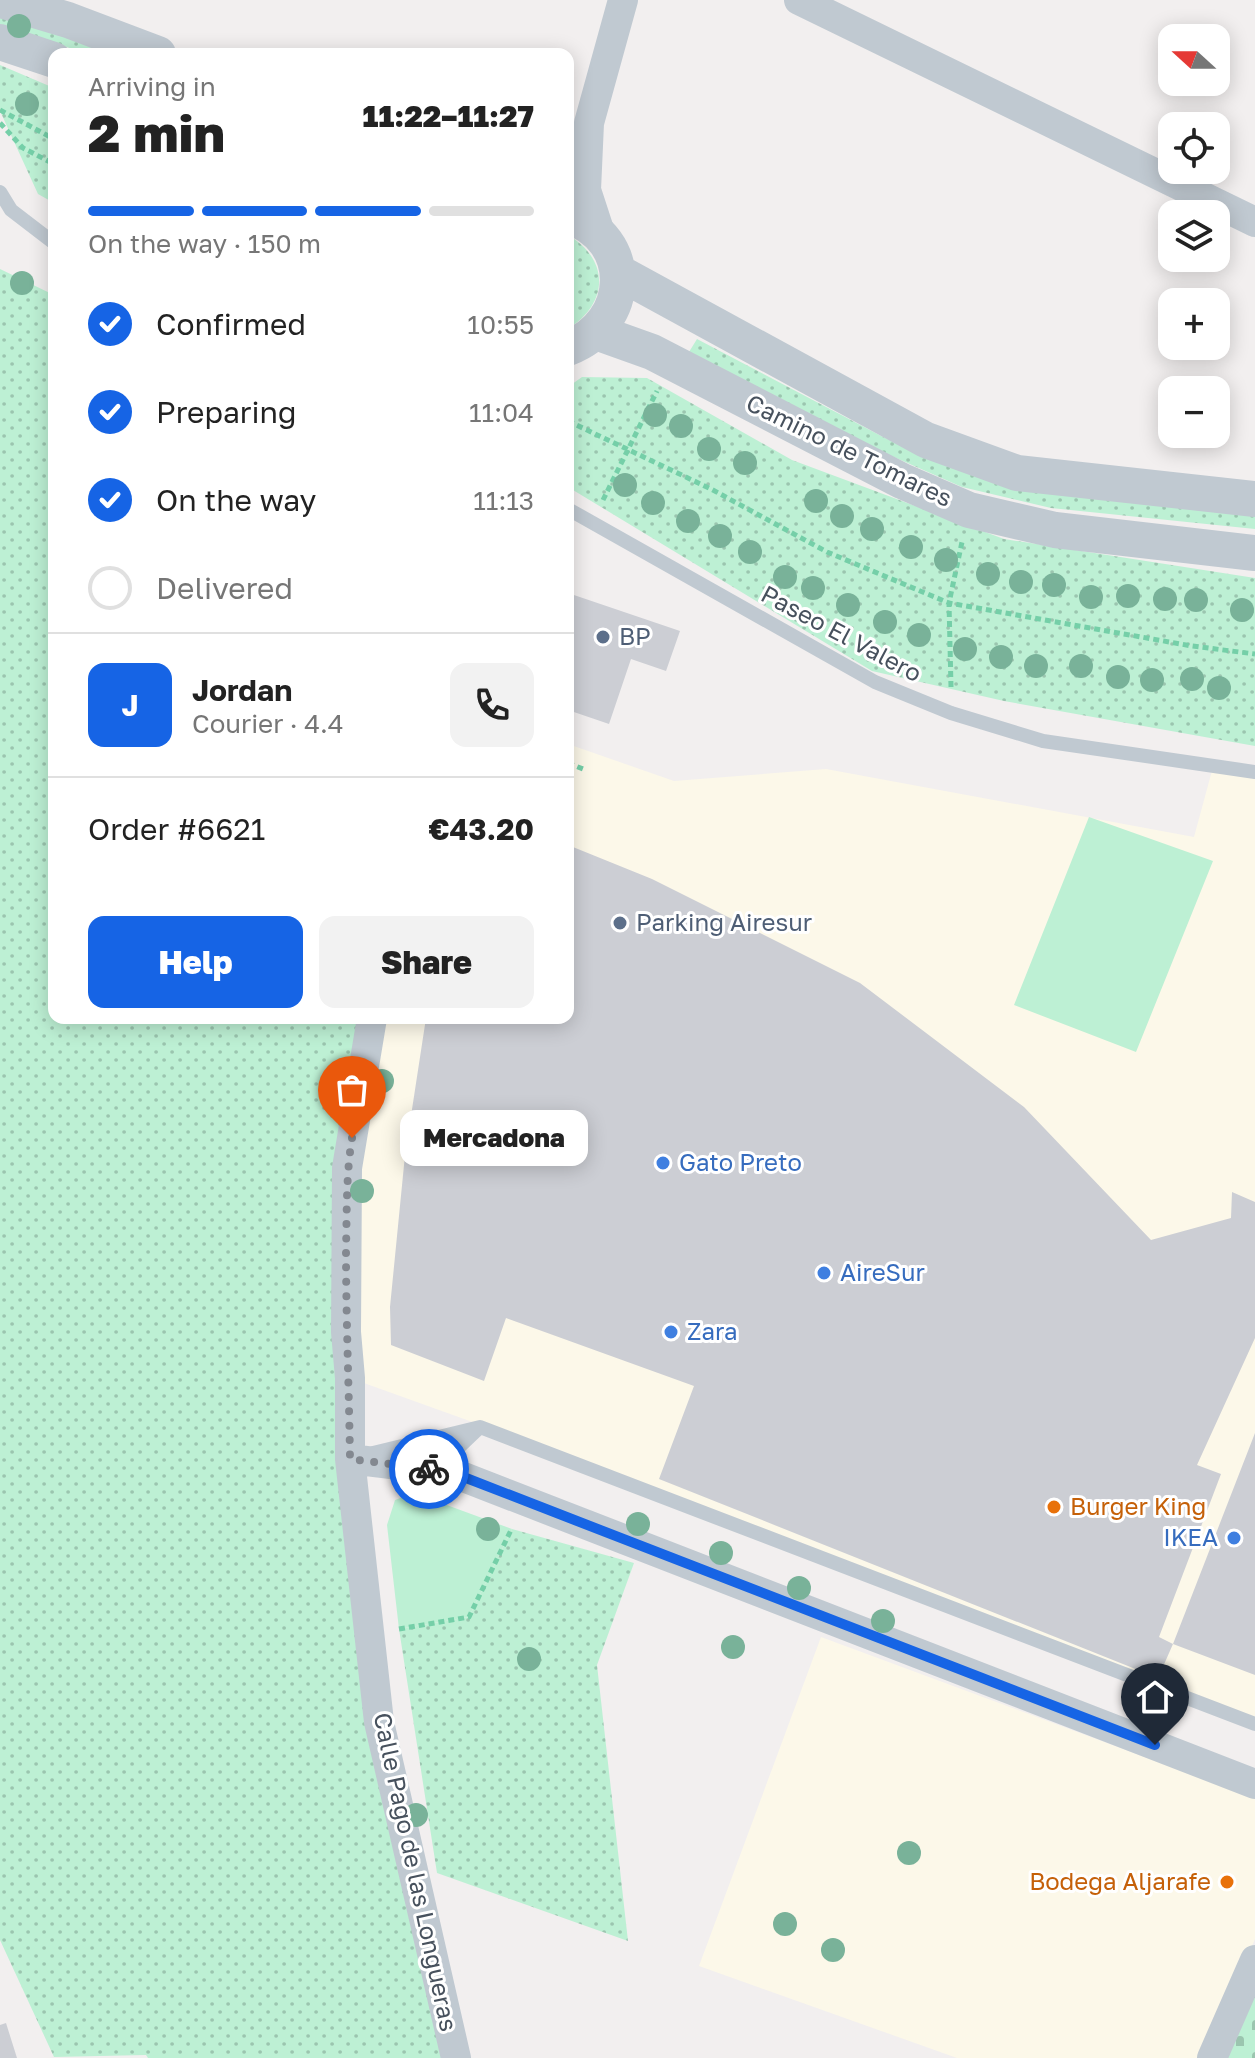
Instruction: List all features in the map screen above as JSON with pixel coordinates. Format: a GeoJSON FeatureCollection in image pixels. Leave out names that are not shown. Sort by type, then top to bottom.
{"type":"FeatureCollection","features":[{"type":"Feature","properties":{"kind":"street"},"geometry":{"type":"LineString","coordinates":[[1,0],[68,20],[142,48]]}},
{"type":"Feature","properties":{"kind":"street"},"geometry":{"type":"LineString","coordinates":[[601,236],[586,190],[589,123],[623,0]]}},
{"type":"Feature","properties":{"kind":"street"},"geometry":{"type":"LineString","coordinates":[[799,0],[1255,222]]}},
{"type":"Feature","properties":{"kind":"street"},"geometry":{"type":"LineString","coordinates":[[0,42],[48,58]]}},
{"type":"Feature","properties":{"kind":"street"},"geometry":{"type":"LineString","coordinates":[[574,148],[589,123]]}},
{"type":"Feature","properties":{"kind":"street"},"geometry":{"type":"LineString","coordinates":[[574,218],[588,224],[601,236],[613,253],[618,272],[617,294],[610,315],[582,340]]}},
{"type":"Feature","properties":{"kind":"street","name":"Camino de Tomares"},"geometry":{"type":"LineString","coordinates":[[618,272],[926,440],[1017,473],[1255,499]]}},
{"type":"Feature","properties":{"kind":"street","name":"Camino de Tomares"},"geometry":{"type":"LineString","coordinates":[[582,340],[652,352],[902,481],[969,510],[1055,530],[1255,553]]}},
{"type":"Feature","properties":{"kind":"street","name":"Calle Pago de las Longueras"},"geometry":{"type":"LineString","coordinates":[[371,1024],[347,1168],[346,1332],[350,1378],[350,1459],[379,1722],[456,2058]]}},
{"type":"Feature","properties":{"kind":"street"},"geometry":{"type":"LineString","coordinates":[[350,1459],[448,1471],[1255,1784]]}},
{"type":"Feature","properties":{"kind":"street"},"geometry":{"type":"LineString","coordinates":[[1212,2058],[1255,1960]]}},
{"type":"Feature","properties":{"kind":"lane"},"geometry":{"type":"LineString","coordinates":[[0,192],[11,210],[48,238]]}},
{"type":"Feature","properties":{"kind":"lane","name":"Paseo El Valero"},"geometry":{"type":"LineString","coordinates":[[574,512],[875,682],[951,713],[1043,741],[1255,772]]}},
{"type":"Feature","properties":{"kind":"lane"},"geometry":{"type":"LineString","coordinates":[[461,1476],[457,1449],[480,1427]]}},
{"type":"Feature","properties":{"kind":"lane"},"geometry":{"type":"LineString","coordinates":[[350,1459],[480,1427],[1255,1724]]}},
{"type":"Feature","properties":{"kind":"path"},"geometry":{"type":"LineString","coordinates":[[0,110],[48,136]]}},
{"type":"Feature","properties":{"kind":"path"},"geometry":{"type":"LineString","coordinates":[[0,123],[23,148],[48,161]]}},
{"type":"Feature","properties":{"kind":"path"},"geometry":{"type":"LineString","coordinates":[[592,523],[627,447],[673,362]]}},
{"type":"Feature","properties":{"kind":"path"},"geometry":{"type":"LineString","coordinates":[[574,424],[711,489],[827,552],[949,603],[1192,646],[1255,654]]}},
{"type":"Feature","properties":{"kind":"path"},"geometry":{"type":"LineString","coordinates":[[951,713],[949,603],[969,510]]}},
{"type":"Feature","properties":{"kind":"path"},"geometry":{"type":"LineString","coordinates":[[574,765],[583,769]]}},
{"type":"Feature","properties":{"kind":"path"},"geometry":{"type":"LineString","coordinates":[[371,1636],[469,1617],[524,1501]]}},
{"type":"Feature","properties":{"kind":"shaded area","name":"AireSur"},"geometry":{"type":"Polygon","coordinates":[[[574,746],[674,781],[826,769],[1194,837],[1213,767],[1255,772],[1255,1726],[517,1438],[350,1378],[346,1332],[372,1024],[574,1024],[574,746]]]}},
{"type":"Feature","properties":{"kind":"shaded area"},"geometry":{"type":"Polygon","coordinates":[[[821,1637],[1255,1798],[1255,1939],[1203,2058],[957,2058],[699,1966],[821,1637]]]}},
{"type":"Feature","properties":{"kind":"green space"},"geometry":{"type":"Polygon","coordinates":[[[0,11],[108,48],[70,48],[0,24],[0,11]]]}},
{"type":"Feature","properties":{"kind":"green space"},"geometry":{"type":"Polygon","coordinates":[[[0,65],[48,85],[48,200],[38,194],[0,111],[0,65]]]}},
{"type":"Feature","properties":{"kind":"green space"},"geometry":{"type":"Polygon","coordinates":[[[574,239],[591,257],[599,282],[591,307],[574,324],[574,239]]]}},
{"type":"Feature","properties":{"kind":"green space"},"geometry":{"type":"Polygon","coordinates":[[[0,269],[48,292],[48,1024],[377,1024],[347,1168],[373,1651],[456,2058],[54,2057],[0,1940],[0,269]]]}},
{"type":"Feature","properties":{"kind":"green space"},"geometry":{"type":"Polygon","coordinates":[[[697,339],[887,439],[1255,514],[1255,529],[1051,508],[962,487],[887,454],[689,352],[697,339]]]}},
{"type":"Feature","properties":{"kind":"green space"},"geometry":{"type":"Polygon","coordinates":[[[582,377],[647,378],[792,460],[1004,539],[1255,578],[1255,746],[1004,701],[872,671],[574,491],[574,383],[582,377]]]}},
{"type":"Feature","properties":{"kind":"green space"},"geometry":{"type":"Polygon","coordinates":[[[1089,817],[1213,861],[1136,1052],[1014,1005],[1089,817]]]}},
{"type":"Feature","properties":{"kind":"green space"},"geometry":{"type":"Polygon","coordinates":[[[414,1493],[512,1529],[469,1617],[399,1629],[387,1525],[395,1500],[414,1493]]]}},
{"type":"Feature","properties":{"kind":"green space"},"geometry":{"type":"Polygon","coordinates":[[[512,1529],[634,1563],[597,1665],[628,1941],[437,1873],[399,1629],[469,1617],[512,1529]]]}},
{"type":"Feature","properties":{"kind":"green space"},"geometry":{"type":"Polygon","coordinates":[[[1255,1960],[1255,2058],[1212,2058],[1255,1960]]]}},
{"type":"Feature","properties":{"kind":"building"},"geometry":{"type":"Polygon","coordinates":[[[574,595],[680,631],[666,671],[631,659],[609,724],[574,712],[574,595]]]}},
{"type":"Feature","properties":{"kind":"building","name":"AireSur"},"geometry":{"type":"Polygon","coordinates":[[[574,847],[652,879],[860,983],[1024,1107],[1151,1240],[1231,1218],[1232,1192],[1255,1202],[1255,1338],[1197,1465],[1221,1474],[1159,1637],[1173,1644],[1158,1678],[659,1479],[694,1386],[506,1318],[484,1381],[391,1345],[390,1307],[405,1155],[425,1024],[574,1024],[574,847]]]}},
{"type":"Feature","properties":{"kind":"building","name":"IKEA"},"geometry":{"type":"Polygon","coordinates":[[[1255,1433],[1255,1675],[1173,1644],[1255,1433]]]}},
{"type":"Feature","properties":{"kind":"building"},"geometry":{"type":"Polygon","coordinates":[[[6,2023],[17,2058],[0,2058],[0,2025],[6,2023]]]}},
{"type":"Feature","properties":{"kind":"way so far"},"geometry":{"type":"LineString","coordinates":[[352,1138],[347,1168],[346,1223],[350,1459],[429,1469]]}},
{"type":"Feature","properties":{"kind":"place","name":"BP"},"geometry":{"type":"Point","coordinates":[603,637]}},
{"type":"Feature","properties":{"kind":"place","name":"Parking Airesur"},"geometry":{"type":"Point","coordinates":[620,923]}},
{"type":"Feature","properties":{"kind":"place","name":"Mercadona"},"geometry":{"type":"Point","coordinates":[352,1138]}},
{"type":"Feature","properties":{"kind":"place","name":"Gato Preto"},"geometry":{"type":"Point","coordinates":[663,1163]}},
{"type":"Feature","properties":{"kind":"place","name":"AireSur"},"geometry":{"type":"Point","coordinates":[824,1273]}},
{"type":"Feature","properties":{"kind":"place","name":"Zara"},"geometry":{"type":"Point","coordinates":[671,1332]}},
{"type":"Feature","properties":{"kind":"place","name":"Burger King"},"geometry":{"type":"Point","coordinates":[1054,1507]}},
{"type":"Feature","properties":{"kind":"place","name":"IKEA"},"geometry":{"type":"Point","coordinates":[1234,1538]}},
{"type":"Feature","properties":{"kind":"place","name":"Bodega Aljarafe"},"geometry":{"type":"Point","coordinates":[1227,1882]}},
{"type":"Feature","properties":{"kind":"route"},"geometry":{"type":"LineString","coordinates":[[429,1469],[448,1471],[1155,1745]]}}]}
